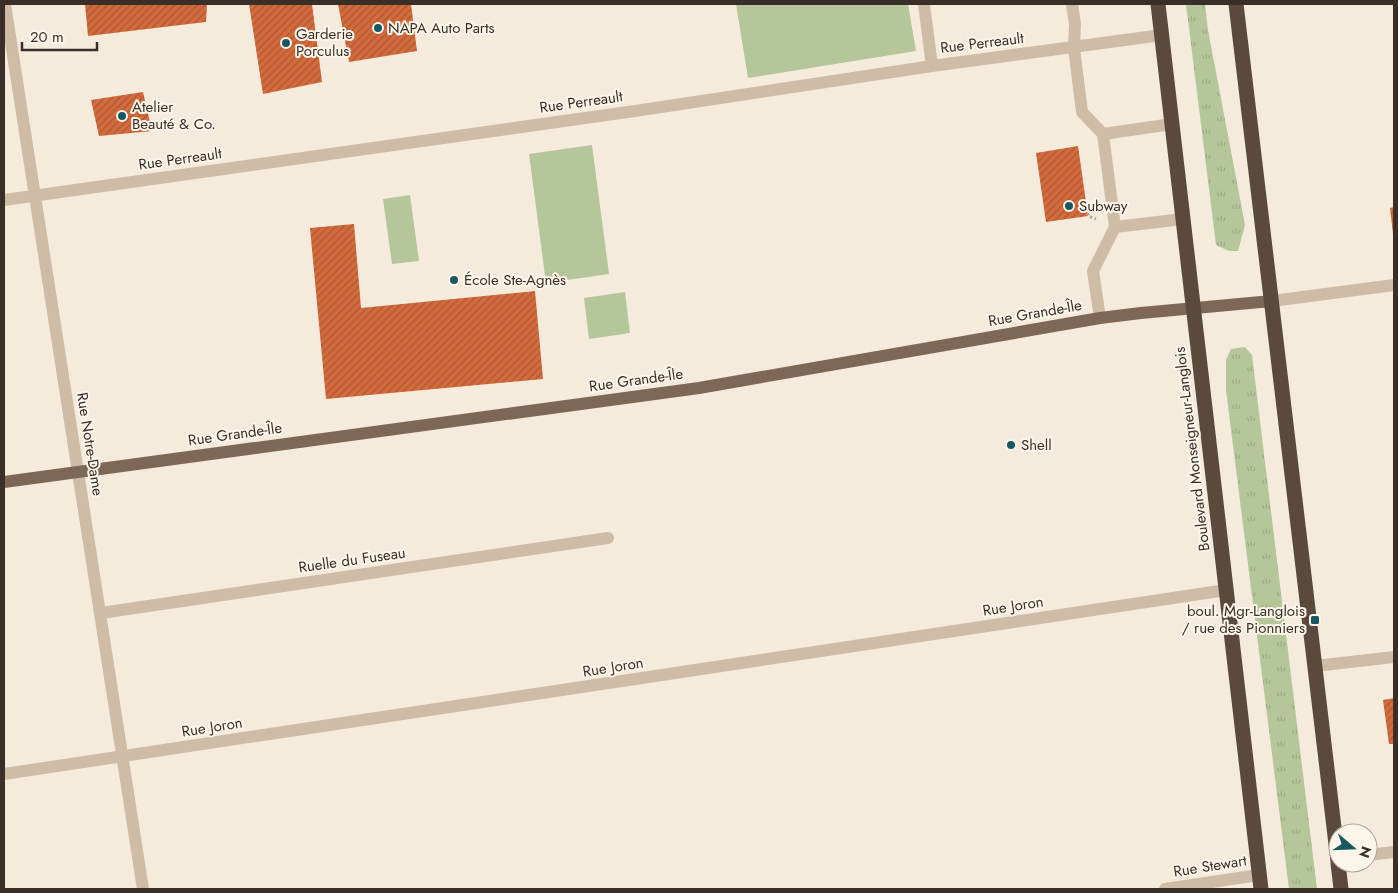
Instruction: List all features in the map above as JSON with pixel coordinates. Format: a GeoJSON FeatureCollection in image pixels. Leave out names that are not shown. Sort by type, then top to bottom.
{"type":"FeatureCollection","features":[{"type":"Feature","properties":{"kind":"highway","name":"Boulevard Monseigneur-Langlois"},"geometry":{"type":"LineString","coordinates":[[1158,4],[1260,882]]}},
{"type":"Feature","properties":{"kind":"highway"},"geometry":{"type":"LineString","coordinates":[[1236,4],[1334,823]]}},
{"type":"Feature","properties":{"kind":"highway"},"geometry":{"type":"LineString","coordinates":[[1340,873],[1342,889]]}},
{"type":"Feature","properties":{"kind":"main road","name":"Rue Grande-Île"},"geometry":{"type":"LineString","coordinates":[[4,482],[699,388],[1100,318],[1272,301]]}},
{"type":"Feature","properties":{"kind":"street","name":"Rue Notre-Dame"},"geometry":{"type":"LineString","coordinates":[[5,4],[144,889]]}},
{"type":"Feature","properties":{"kind":"street"},"geometry":{"type":"LineString","coordinates":[[924,4],[932,66]]}},
{"type":"Feature","properties":{"kind":"street"},"geometry":{"type":"LineString","coordinates":[[1072,4],[1075,24],[1074,48],[1082,112],[1103,134],[1115,227],[1093,271],[1100,318]]}},
{"type":"Feature","properties":{"kind":"street","name":"Rue Perreault"},"geometry":{"type":"LineString","coordinates":[[4,200],[932,66],[1162,35]]}},
{"type":"Feature","properties":{"kind":"street"},"geometry":{"type":"LineString","coordinates":[[1103,134],[1172,124]]}},
{"type":"Feature","properties":{"kind":"street"},"geometry":{"type":"LineString","coordinates":[[1115,227],[1183,218]]}},
{"type":"Feature","properties":{"kind":"street"},"geometry":{"type":"LineString","coordinates":[[1272,301],[1394,285]]}},
{"type":"Feature","properties":{"kind":"street","name":"Ruelle du Fuseau"},"geometry":{"type":"LineString","coordinates":[[101,613],[608,538]]}},
{"type":"Feature","properties":{"kind":"street","name":"Rue Joron"},"geometry":{"type":"LineString","coordinates":[[4,774],[1226,590]]}},
{"type":"Feature","properties":{"kind":"street"},"geometry":{"type":"LineString","coordinates":[[1315,666],[1394,657]]}},
{"type":"Feature","properties":{"kind":"street"},"geometry":{"type":"LineString","coordinates":[[1378,854],[1394,852]]}},
{"type":"Feature","properties":{"kind":"street","name":"Rue Stewart"},"geometry":{"type":"LineString","coordinates":[[1166,889],[1260,882]]}},
{"type":"Feature","properties":{"kind":"path"},"geometry":{"type":"LineString","coordinates":[[1087,208],[1088,216]]}},
{"type":"Feature","properties":{"kind":"green space"},"geometry":{"type":"Polygon","coordinates":[[[736,4],[908,4],[916,51],[748,78],[736,4]]]}},
{"type":"Feature","properties":{"kind":"green space"},"geometry":{"type":"Polygon","coordinates":[[[1186,4],[1205,4],[1208,30],[1245,225],[1238,251],[1229,251],[1216,245],[1186,4]]]}},
{"type":"Feature","properties":{"kind":"green space"},"geometry":{"type":"Polygon","coordinates":[[[592,145],[609,274],[546,283],[529,154],[592,145]]]}},
{"type":"Feature","properties":{"kind":"green space"},"geometry":{"type":"Polygon","coordinates":[[[410,195],[419,261],[392,264],[383,199],[410,195]]]}},
{"type":"Feature","properties":{"kind":"green space"},"geometry":{"type":"Polygon","coordinates":[[[625,292],[630,333],[589,339],[584,298],[625,292]]]}},
{"type":"Feature","properties":{"kind":"green space"},"geometry":{"type":"Polygon","coordinates":[[[1245,347],[1252,355],[1317,889],[1289,889],[1226,390],[1226,360],[1231,349],[1245,347]]]}},
{"type":"Feature","properties":{"kind":"building"},"geometry":{"type":"Polygon","coordinates":[[[85,4],[207,4],[206,22],[88,36],[85,4]]]}},
{"type":"Feature","properties":{"kind":"building","name":"Garderie Porculus"},"geometry":{"type":"Polygon","coordinates":[[[249,4],[312,4],[322,82],[263,94],[249,4]]]}},
{"type":"Feature","properties":{"kind":"building","name":"NAPA Auto Parts"},"geometry":{"type":"Polygon","coordinates":[[[338,4],[411,4],[417,51],[349,62],[338,4]]]}},
{"type":"Feature","properties":{"kind":"building","name":"Atelier Beauté & Co."},"geometry":{"type":"Polygon","coordinates":[[[143,92],[152,131],[99,136],[91,100],[143,92]]]}},
{"type":"Feature","properties":{"kind":"building"},"geometry":{"type":"Polygon","coordinates":[[[1078,146],[1088,216],[1046,222],[1036,153],[1078,146]]]}},
{"type":"Feature","properties":{"kind":"building"},"geometry":{"type":"Polygon","coordinates":[[[1394,207],[1394,234],[1393,234],[1390,208],[1394,207]]]}},
{"type":"Feature","properties":{"kind":"building"},"geometry":{"type":"Polygon","coordinates":[[[354,224],[361,308],[535,291],[543,379],[326,399],[310,228],[354,224]]]}},
{"type":"Feature","properties":{"kind":"building"},"geometry":{"type":"Polygon","coordinates":[[[1394,698],[1394,744],[1389,744],[1383,700],[1394,698]]]}},
{"type":"Feature","properties":{"kind":"place","name":"NAPA Auto Parts"},"geometry":{"type":"Point","coordinates":[378,28]}},
{"type":"Feature","properties":{"kind":"place","name":"Garderie Porculus"},"geometry":{"type":"Point","coordinates":[286,43]}},
{"type":"Feature","properties":{"kind":"place","name":"Atelier Beauté & Co."},"geometry":{"type":"Point","coordinates":[122,116]}},
{"type":"Feature","properties":{"kind":"place","name":"Subway"},"geometry":{"type":"Point","coordinates":[1069,206]}},
{"type":"Feature","properties":{"kind":"place","name":"École Ste-Agnès"},"geometry":{"type":"Point","coordinates":[454,280]}},
{"type":"Feature","properties":{"kind":"place","name":"Shell"},"geometry":{"type":"Point","coordinates":[1011,445]}},
{"type":"Feature","properties":{"kind":"place","name":"boul. Mgr-Langlois / rue des Pionniers"},"geometry":{"type":"Point","coordinates":[1315,620]}}]}
